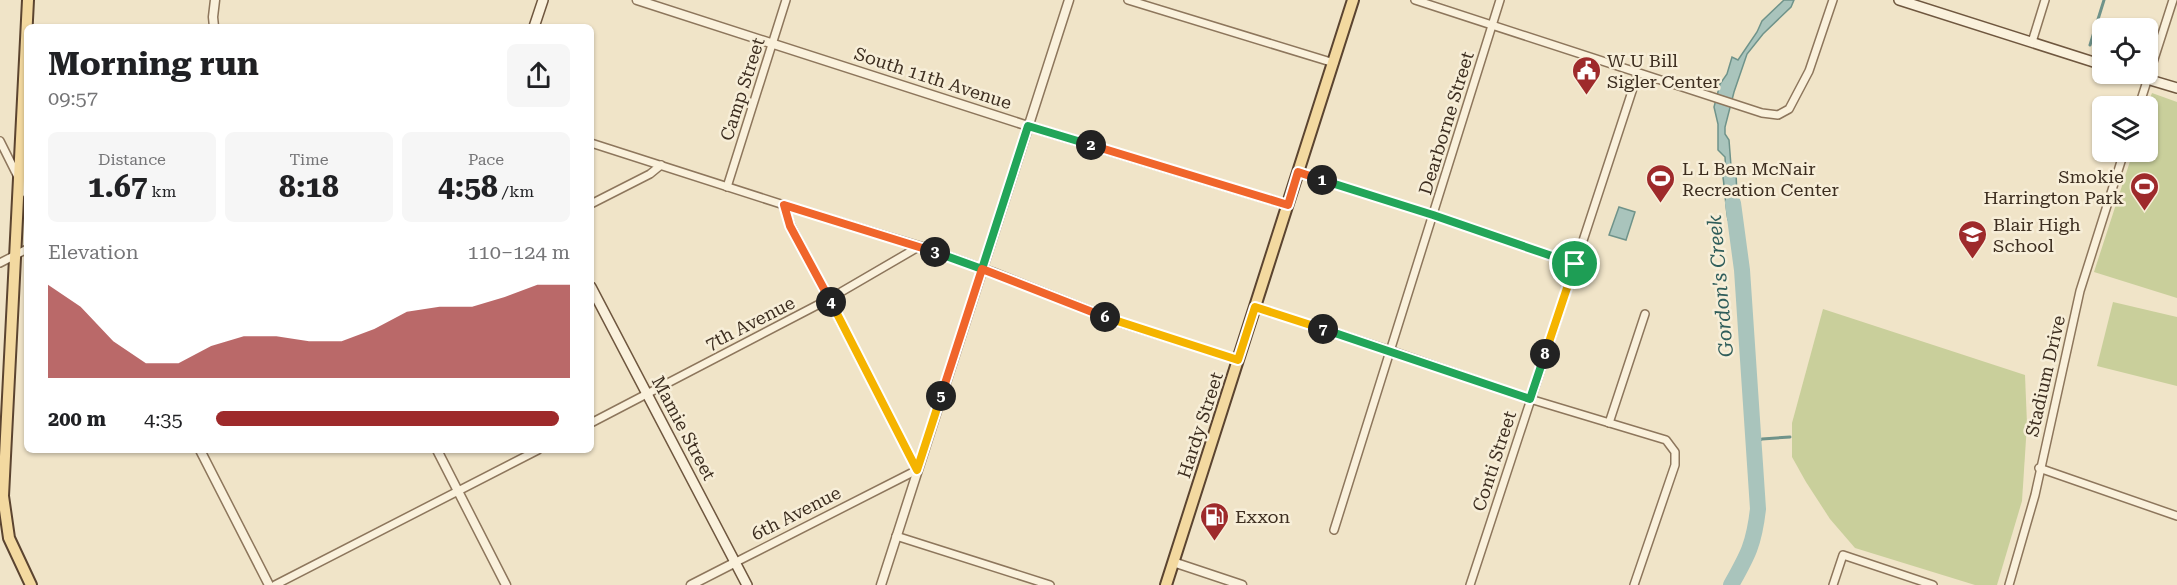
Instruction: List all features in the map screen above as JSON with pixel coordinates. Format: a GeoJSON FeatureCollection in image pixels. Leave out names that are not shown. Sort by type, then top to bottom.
{"type":"FeatureCollection","features":[{"type":"Feature","properties":{"kind":"main road"},"geometry":{"type":"LineString","coordinates":[[27,24],[28,0]]}},
{"type":"Feature","properties":{"kind":"main road"},"geometry":{"type":"LineString","coordinates":[[535,24],[543,0]]}},
{"type":"Feature","properties":{"kind":"main road","name":"Hardy Street"},"geometry":{"type":"LineString","coordinates":[[1166,585],[1353,0]]}},
{"type":"Feature","properties":{"kind":"main road"},"geometry":{"type":"LineString","coordinates":[[1899,0],[1920,3],[2092,61]]}},
{"type":"Feature","properties":{"kind":"main road"},"geometry":{"type":"LineString","coordinates":[[24,71],[2,505],[9,538],[32,585]]}},
{"type":"Feature","properties":{"kind":"main road"},"geometry":{"type":"LineString","coordinates":[[2158,82],[2177,88]]}},
{"type":"Feature","properties":{"kind":"main road","name":"Mamie Street"},"geometry":{"type":"LineString","coordinates":[[594,293],[747,585]]}},
{"type":"Feature","properties":{"kind":"street"},"geometry":{"type":"LineString","coordinates":[[214,24],[215,0]]}},
{"type":"Feature","properties":{"kind":"street","name":"South 11th Avenue"},"geometry":{"type":"LineString","coordinates":[[637,0],[1028,126],[1288,205]]}},
{"type":"Feature","properties":{"kind":"street","name":"Camp Street"},"geometry":{"type":"LineString","coordinates":[[727,187],[786,0]]}},
{"type":"Feature","properties":{"kind":"street"},"geometry":{"type":"LineString","coordinates":[[881,585],[1069,0]]}},
{"type":"Feature","properties":{"kind":"street"},"geometry":{"type":"LineString","coordinates":[[1128,0],[1334,63]]}},
{"type":"Feature","properties":{"kind":"street"},"geometry":{"type":"LineString","coordinates":[[1415,0],[1708,96],[1762,113],[1778,115],[1789,109],[1809,72],[1833,0]]}},
{"type":"Feature","properties":{"kind":"street","name":"Dearborne Street"},"geometry":{"type":"LineString","coordinates":[[1334,530],[1500,0]]}},
{"type":"Feature","properties":{"kind":"street"},"geometry":{"type":"LineString","coordinates":[[2031,42],[2045,0]]}},
{"type":"Feature","properties":{"kind":"street"},"geometry":{"type":"LineString","coordinates":[[2158,46],[2173,0]]}},
{"type":"Feature","properties":{"kind":"street","name":"Conti Street"},"geometry":{"type":"LineString","coordinates":[[1471,585],[1638,73]]}},
{"type":"Feature","properties":{"kind":"street"},"geometry":{"type":"LineString","coordinates":[[0,141],[24,188]]}},
{"type":"Feature","properties":{"kind":"street"},"geometry":{"type":"LineString","coordinates":[[594,144],[920,246],[1124,324],[1238,360]]}},
{"type":"Feature","properties":{"kind":"street","name":"Stadium Drive"},"geometry":{"type":"LineString","coordinates":[[2009,585],[2029,517],[2080,291],[2121,162]]}},
{"type":"Feature","properties":{"kind":"street"},"geometry":{"type":"LineString","coordinates":[[594,202],[650,174],[661,165]]}},
{"type":"Feature","properties":{"kind":"street"},"geometry":{"type":"LineString","coordinates":[[1298,172],[1575,264]]}},
{"type":"Feature","properties":{"kind":"street"},"geometry":{"type":"LineString","coordinates":[[784,205],[790,226],[917,470]]}},
{"type":"Feature","properties":{"kind":"street","name":"7th Avenue"},"geometry":{"type":"LineString","coordinates":[[594,421],[829,299],[920,246]]}},
{"type":"Feature","properties":{"kind":"street"},"geometry":{"type":"LineString","coordinates":[[0,263],[24,250]]}},
{"type":"Feature","properties":{"kind":"street"},"geometry":{"type":"LineString","coordinates":[[1255,307],[1530,399],[1666,440],[1675,452],[1676,465],[1634,585]]}},
{"type":"Feature","properties":{"kind":"street"},"geometry":{"type":"LineString","coordinates":[[1609,423],[1645,314]]}},
{"type":"Feature","properties":{"kind":"street"},"geometry":{"type":"LineString","coordinates":[[202,453],[269,585]]}},
{"type":"Feature","properties":{"kind":"street"},"geometry":{"type":"LineString","coordinates":[[439,453],[506,585]]}},
{"type":"Feature","properties":{"kind":"street"},"geometry":{"type":"LineString","coordinates":[[275,585],[532,453]]}},
{"type":"Feature","properties":{"kind":"street"},"geometry":{"type":"LineString","coordinates":[[2040,468],[2177,516]]}},
{"type":"Feature","properties":{"kind":"street","name":"6th Avenue"},"geometry":{"type":"LineString","coordinates":[[691,585],[917,470]]}},
{"type":"Feature","properties":{"kind":"street"},"geometry":{"type":"LineString","coordinates":[[896,536],[1050,585]]}},
{"type":"Feature","properties":{"kind":"street"},"geometry":{"type":"LineString","coordinates":[[1833,585],[1843,555],[1933,585]]}},
{"type":"Feature","properties":{"kind":"street"},"geometry":{"type":"LineString","coordinates":[[1173,562],[1242,585]]}},
{"type":"Feature","properties":{"kind":"green space","name":"Smokie Harrington Park"},"geometry":{"type":"Polygon","coordinates":[[[2152,93],[2177,102],[2177,298],[2094,272],[2130,162],[2158,162],[2158,96],[2151,96],[2152,93]]]}},
{"type":"Feature","properties":{"kind":"green space"},"geometry":{"type":"Polygon","coordinates":[[[2113,302],[2177,317],[2177,386],[2097,366],[2113,302]]]}},
{"type":"Feature","properties":{"kind":"green space"},"geometry":{"type":"Polygon","coordinates":[[[1823,309],[2025,375],[2027,424],[2022,501],[1997,585],[1975,585],[1855,548],[1830,519],[1806,482],[1792,457],[1792,423],[1823,309]]]}},
{"type":"Feature","properties":{"kind":"water"},"geometry":{"type":"Polygon","coordinates":[[[1784,0],[1794,0],[1791,7],[1763,34],[1747,54],[1725,127],[1725,134],[1729,140],[1731,166],[1736,174],[1738,215],[1736,223],[1728,220],[1722,171],[1726,173],[1725,157],[1718,150],[1718,124],[1714,107],[1720,84],[1727,74],[1732,57],[1738,60],[1762,21],[1784,0]]]}},
{"type":"Feature","properties":{"kind":"water"},"geometry":{"type":"Polygon","coordinates":[[[1619,207],[1635,212],[1626,240],[1609,235],[1619,207]]]}},
{"type":"Feature","properties":{"kind":"waterway"},"geometry":{"type":"LineString","coordinates":[[2090,45],[2104,0]]}},
{"type":"Feature","properties":{"kind":"waterway","name":"Gordon's Creek"},"geometry":{"type":"LineString","coordinates":[[1731,585],[1749,549],[1758,509],[1742,270],[1733,203]]}},
{"type":"Feature","properties":{"kind":"waterway"},"geometry":{"type":"LineString","coordinates":[[1755,443],[1762,439],[1790,437]]}},
{"type":"Feature","properties":{"kind":"place","name":"W U Bill Sigler Center"},"geometry":{"type":"Point","coordinates":[1586,96]}},
{"type":"Feature","properties":{"kind":"place","name":"L L Ben McNair Recreation Center"},"geometry":{"type":"Point","coordinates":[1661,204]}},
{"type":"Feature","properties":{"kind":"place","name":"Smokie Harrington Park"},"geometry":{"type":"Point","coordinates":[2145,212]}},
{"type":"Feature","properties":{"kind":"place","name":"Blair High School"},"geometry":{"type":"Point","coordinates":[1972,260]}},
{"type":"Feature","properties":{"kind":"place","name":"Exxon"},"geometry":{"type":"Point","coordinates":[1214,542]}},
{"type":"Feature","properties":{"kind":"route"},"geometry":{"type":"LineString","coordinates":[[1575,264],[1298,172],[1288,205],[1028,126],[982,269],[920,246],[784,205],[790,226],[917,470],[982,269],[1124,324],[1238,360],[1255,307],[1530,399],[1575,264]]}}]}
